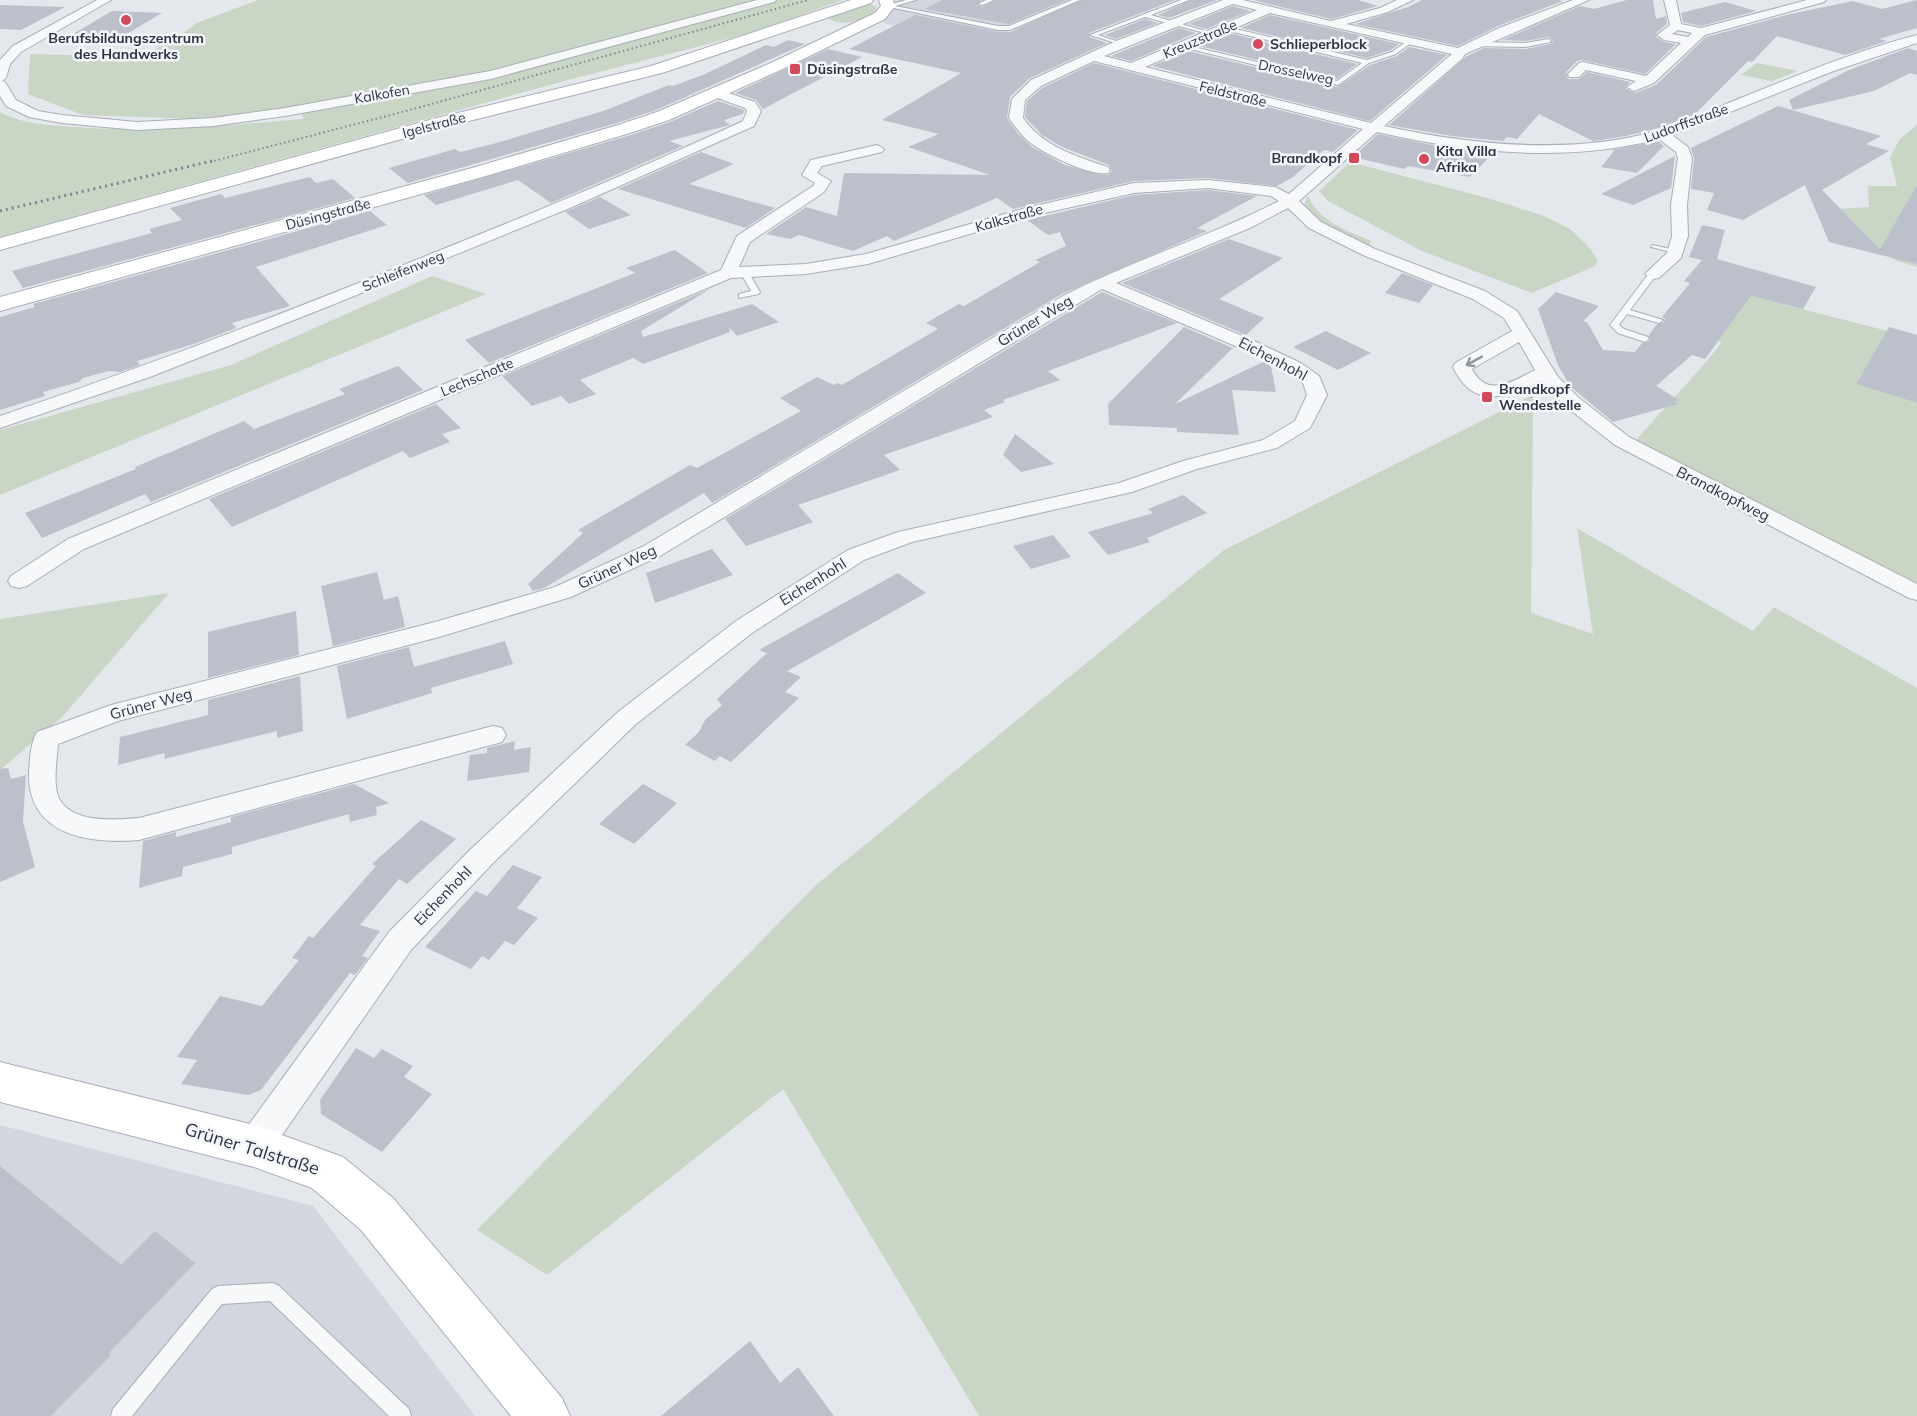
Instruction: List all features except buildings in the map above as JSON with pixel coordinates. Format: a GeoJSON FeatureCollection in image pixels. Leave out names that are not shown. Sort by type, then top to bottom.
{"type":"FeatureCollection","features":[{"type":"Feature","properties":{"kind":"main road","name":"Igelstraße"},"geometry":{"type":"LineString","coordinates":[[0,244],[443,122],[656,70],[866,0]]}},
{"type":"Feature","properties":{"kind":"main road","name":"Düsingstraße"},"geometry":{"type":"LineString","coordinates":[[0,304],[584,143],[663,116],[717,93],[880,16],[887,3]]}},
{"type":"Feature","properties":{"kind":"main road"},"geometry":{"type":"LineString","coordinates":[[809,18],[851,30]]}},
{"type":"Feature","properties":{"kind":"main road","name":"Grüner Talstraße"},"geometry":{"type":"LineString","coordinates":[[0,1082],[254,1146],[327,1172],[377,1214],[544,1416]]}},
{"type":"Feature","properties":{"kind":"street"},"geometry":{"type":"LineString","coordinates":[[0,78],[4,63],[17,49],[105,0]]}},
{"type":"Feature","properties":{"kind":"street","name":"Kalkofen"},"geometry":{"type":"LineString","coordinates":[[0,85],[10,103],[34,114],[73,121],[137,126],[213,122],[285,112],[491,75],[770,0]]}},
{"type":"Feature","properties":{"kind":"street"},"geometry":{"type":"LineString","coordinates":[[1103,170],[1045,147],[1026,133],[1016,118],[1016,106],[1026,91],[1120,44],[1230,0],[1459,52]]}},
{"type":"Feature","properties":{"kind":"street"},"geometry":{"type":"LineString","coordinates":[[1332,25],[1384,10],[1407,0]]}},
{"type":"Feature","properties":{"kind":"street","name":"Grüner Weg"},"geometry":{"type":"LineString","coordinates":[[493,735],[139,829],[103,831],[85,826],[62,816],[46,802],[42,764],[46,739],[111,714],[439,629],[563,592],[652,551],[1101,283],[1224,233],[1290,201],[1458,56],[1459,52],[1546,13],[1583,0]]}},
{"type":"Feature","properties":{"kind":"street"},"geometry":{"type":"LineString","coordinates":[[1670,0],[1676,26]]}},
{"type":"Feature","properties":{"kind":"street"},"geometry":{"type":"LineString","coordinates":[[1634,87],[1649,80],[1701,32],[1820,0]]}},
{"type":"Feature","properties":{"kind":"street","name":"Kreuzstraße"},"geometry":{"type":"LineString","coordinates":[[1133,68],[1181,45],[1268,10]]}},
{"type":"Feature","properties":{"kind":"street"},"geometry":{"type":"LineString","coordinates":[[1690,41],[1668,38],[1664,34],[1676,26],[1701,32]]}},
{"type":"Feature","properties":{"kind":"street","name":"Ludorffstraße"},"geometry":{"type":"LineString","coordinates":[[1372,128],[1453,144],[1513,148],[1613,144],[1662,134],[1857,56],[1917,39]]}},
{"type":"Feature","properties":{"kind":"street"},"geometry":{"type":"LineString","coordinates":[[0,49],[17,49]]}},
{"type":"Feature","properties":{"kind":"street","name":"Feldstraße"},"geometry":{"type":"LineString","coordinates":[[1094,57],[1372,128]]}},
{"type":"Feature","properties":{"kind":"street"},"geometry":{"type":"LineString","coordinates":[[1574,74],[1583,66],[1649,80]]}},
{"type":"Feature","properties":{"kind":"street","name":"Schleifenweg"},"geometry":{"type":"LineString","coordinates":[[0,422],[88,394],[258,329],[570,204],[749,123],[754,111],[750,105],[717,93]]}},
{"type":"Feature","properties":{"kind":"street"},"geometry":{"type":"LineString","coordinates":[[1653,274],[1675,255],[1680,236],[1679,205],[1685,158],[1683,150],[1662,134]]}},
{"type":"Feature","properties":{"kind":"street"},"geometry":{"type":"LineString","coordinates":[[736,272],[743,239],[819,189],[824,181],[809,175],[816,163],[877,149]]}},
{"type":"Feature","properties":{"kind":"street","name":"Kalkstraße"},"geometry":{"type":"LineString","coordinates":[[736,272],[806,269],[868,259],[1017,215],[1134,188],[1183,184],[1235,186],[1275,192],[1290,201]]}},
{"type":"Feature","properties":{"kind":"street","name":"Brandkopfweg"},"geometry":{"type":"LineString","coordinates":[[1290,201],[1315,225],[1370,252],[1479,295],[1511,315],[1545,372],[1572,402],[1622,441],[1917,593]]}},
{"type":"Feature","properties":{"kind":"street","name":"Lechschotte"},"geometry":{"type":"LineString","coordinates":[[19,581],[76,544],[736,272]]}},
{"type":"Feature","properties":{"kind":"street","name":"Eichenhohl"},"geometry":{"type":"LineString","coordinates":[[254,1146],[400,941],[482,856],[627,718],[744,627],[856,555],[906,537],[1125,488],[1190,465],[1270,444],[1303,424],[1317,395],[1312,380],[1294,367],[1246,344],[1101,283]]}},
{"type":"Feature","properties":{"kind":"street"},"geometry":{"type":"LineString","coordinates":[[1522,333],[1462,367],[1466,380],[1475,387],[1509,390],[1545,372]]}},
{"type":"Feature","properties":{"kind":"lane"},"geometry":{"type":"LineString","coordinates":[[887,3],[913,0]]}},
{"type":"Feature","properties":{"kind":"lane"},"geometry":{"type":"LineString","coordinates":[[981,4],[991,0]]}},
{"type":"Feature","properties":{"kind":"lane"},"geometry":{"type":"LineString","coordinates":[[887,3],[998,28],[1010,28],[1077,0]]}},
{"type":"Feature","properties":{"kind":"lane"},"geometry":{"type":"LineString","coordinates":[[1120,44],[1093,35],[1186,0]]}},
{"type":"Feature","properties":{"kind":"lane"},"geometry":{"type":"LineString","coordinates":[[1144,15],[1210,34]]}},
{"type":"Feature","properties":{"kind":"lane","name":"Drosselweg"},"geometry":{"type":"LineString","coordinates":[[1223,28],[1367,62]]}},
{"type":"Feature","properties":{"kind":"lane"},"geometry":{"type":"LineString","coordinates":[[1477,44],[1525,45],[1549,41]]}},
{"type":"Feature","properties":{"kind":"lane"},"geometry":{"type":"LineString","coordinates":[[1367,62],[1394,53],[1409,42]]}},
{"type":"Feature","properties":{"kind":"lane","name":"Drosselweg"},"geometry":{"type":"LineString","coordinates":[[1181,45],[1338,83],[1367,62]]}},
{"type":"Feature","properties":{"kind":"lane"},"geometry":{"type":"LineString","coordinates":[[1655,247],[1676,251]]}},
{"type":"Feature","properties":{"kind":"lane"},"geometry":{"type":"LineString","coordinates":[[736,272],[756,292],[742,296]]}},
{"type":"Feature","properties":{"kind":"lane"},"geometry":{"type":"LineString","coordinates":[[1646,339],[1621,331],[1614,325],[1653,274]]}},
{"type":"Feature","properties":{"kind":"lane"},"geometry":{"type":"LineString","coordinates":[[1625,310],[1659,320]]}},
{"type":"Feature","properties":{"kind":"lane"},"geometry":{"type":"LineString","coordinates":[[120,1416],[218,1295],[273,1292],[402,1416]]}},
{"type":"Feature","properties":{"kind":"shaded area"},"geometry":{"type":"Polygon","coordinates":[[[889,0],[1094,0],[968,46],[884,23],[889,0]]]}},
{"type":"Feature","properties":{"kind":"shaded area"},"geometry":{"type":"Polygon","coordinates":[[[0,1125],[313,1206],[475,1416],[0,1416],[0,1125]]]}},
{"type":"Feature","properties":{"kind":"green space"},"geometry":{"type":"Polygon","coordinates":[[[258,0],[843,0],[751,33],[568,80],[0,237],[0,112],[18,120],[37,124],[104,129],[190,128],[303,119],[301,108],[197,119],[83,115],[28,94],[30,54],[142,57],[197,23],[258,0]]]}},
{"type":"Feature","properties":{"kind":"green space"},"geometry":{"type":"Polygon","coordinates":[[[869,4],[877,7],[864,18],[840,23],[828,18],[869,4]]]}},
{"type":"Feature","properties":{"kind":"green space"},"geometry":{"type":"Polygon","coordinates":[[[1757,63],[1798,71],[1772,81],[1741,75],[1757,63]]]}},
{"type":"Feature","properties":{"kind":"green space"},"geometry":{"type":"Polygon","coordinates":[[[1917,125],[1917,267],[1885,255],[1872,246],[1858,234],[1865,233],[1840,209],[1869,207],[1868,186],[1897,186],[1890,158],[1899,140],[1917,125]]]}},
{"type":"Feature","properties":{"kind":"green space"},"geometry":{"type":"Polygon","coordinates":[[[1350,162],[1491,199],[1544,216],[1570,229],[1589,247],[1598,261],[1595,266],[1532,293],[1422,251],[1328,201],[1319,191],[1350,162]]]}},
{"type":"Feature","properties":{"kind":"green space"},"geometry":{"type":"Polygon","coordinates":[[[1307,197],[1327,219],[1371,241],[1369,247],[1342,234],[1319,219],[1304,206],[1307,197]]]}},
{"type":"Feature","properties":{"kind":"green space"},"geometry":{"type":"Polygon","coordinates":[[[432,276],[486,294],[0,495],[0,430],[231,365],[432,276]]]}},
{"type":"Feature","properties":{"kind":"green space"},"geometry":{"type":"Polygon","coordinates":[[[1751,296],[1888,331],[1856,384],[1917,403],[1917,585],[1636,440],[1708,360],[1721,343],[1718,341],[1751,296]]]}},
{"type":"Feature","properties":{"kind":"green space"},"geometry":{"type":"Polygon","coordinates":[[[1533,395],[1531,613],[1593,634],[1577,528],[1753,631],[1774,607],[1917,688],[1917,1416],[979,1416],[783,1089],[547,1275],[477,1230],[816,885],[1224,550],[1533,395]]]}},
{"type":"Feature","properties":{"kind":"green space"},"geometry":{"type":"Polygon","coordinates":[[[169,593],[63,716],[0,770],[0,619],[169,593]]]}},
{"type":"Feature","properties":{"kind":"railway"},"geometry":{"type":"LineString","coordinates":[[210,162],[406,111],[808,0]]}},
{"type":"Feature","properties":{"kind":"railway"},"geometry":{"type":"LineString","coordinates":[[0,211],[216,160]]}},
{"type":"Feature","properties":{"kind":"place","name":"Berufsbildungszentrum des Handwerks"},"geometry":{"type":"Point","coordinates":[126,20]}},
{"type":"Feature","properties":{"kind":"place","name":"Schlieperblock"},"geometry":{"type":"Point","coordinates":[1258,44]}},
{"type":"Feature","properties":{"kind":"place","name":"Düsingstraße"},"geometry":{"type":"Point","coordinates":[795,69]}},
{"type":"Feature","properties":{"kind":"place","name":"Brandkopf"},"geometry":{"type":"Point","coordinates":[1354,158]}},
{"type":"Feature","properties":{"kind":"place","name":"Kita Villa Afrika"},"geometry":{"type":"Point","coordinates":[1424,159]}},
{"type":"Feature","properties":{"kind":"place","name":"Brandkopf Wendestelle"},"geometry":{"type":"Point","coordinates":[1487,397]}}]}
